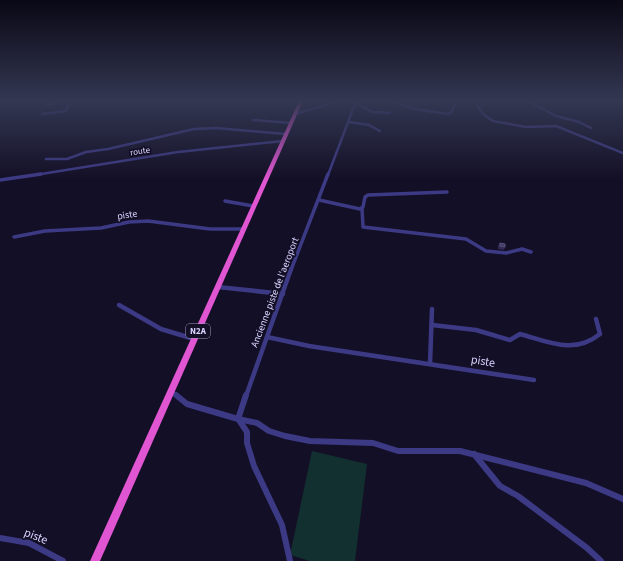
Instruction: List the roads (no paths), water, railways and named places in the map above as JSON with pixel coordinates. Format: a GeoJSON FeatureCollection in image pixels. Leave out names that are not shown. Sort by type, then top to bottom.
{"type":"FeatureCollection","features":[{"type":"Feature","properties":{"kind":"highway","name":"N2A"},"geometry":{"type":"LineString","coordinates":[[94,561],[289,127]]}},
{"type":"Feature","properties":{"kind":"street","name":"Ancienne piste de l'aeroport"},"geometry":{"type":"LineString","coordinates":[[238,420],[283,294],[320,200],[329,169],[347,127]]}},
{"type":"Feature","properties":{"kind":"street"},"geometry":{"type":"LineString","coordinates":[[373,127],[380,131]]}},
{"type":"Feature","properties":{"kind":"street"},"geometry":{"type":"LineString","coordinates":[[559,127],[623,153]]}},
{"type":"Feature","properties":{"kind":"street","name":"route"},"geometry":{"type":"LineString","coordinates":[[46,159],[67,159],[86,152],[108,149],[194,129],[216,128],[286,134]]}},
{"type":"Feature","properties":{"kind":"street","name":"route"},"geometry":{"type":"LineString","coordinates":[[0,180],[178,152],[283,141]]}},
{"type":"Feature","properties":{"kind":"street"},"geometry":{"type":"LineString","coordinates":[[447,192],[368,195],[365,197],[362,208],[363,227],[466,239],[486,251],[506,253],[519,251],[522,249],[531,252]]}},
{"type":"Feature","properties":{"kind":"street"},"geometry":{"type":"LineString","coordinates":[[320,200],[362,208]]}},
{"type":"Feature","properties":{"kind":"street"},"geometry":{"type":"LineString","coordinates":[[225,201],[253,206]]}},
{"type":"Feature","properties":{"kind":"street","name":"piste"},"geometry":{"type":"LineString","coordinates":[[14,237],[45,231],[101,228],[130,222],[148,221],[210,229],[244,229]]}},
{"type":"Feature","properties":{"kind":"street"},"geometry":{"type":"LineString","coordinates":[[218,288],[283,294]]}},
{"type":"Feature","properties":{"kind":"street"},"geometry":{"type":"LineString","coordinates":[[119,305],[161,329],[194,339]]}},
{"type":"Feature","properties":{"kind":"street"},"geometry":{"type":"LineString","coordinates":[[430,364],[432,309]]}},
{"type":"Feature","properties":{"kind":"street"},"geometry":{"type":"LineString","coordinates":[[432,325],[476,330],[510,340],[520,334],[546,342],[578,346],[590,342],[600,334],[596,319]]}},
{"type":"Feature","properties":{"kind":"street","name":"piste"},"geometry":{"type":"LineString","coordinates":[[267,337],[309,346],[534,380]]}},
{"type":"Feature","properties":{"kind":"street"},"geometry":{"type":"LineString","coordinates":[[170,391],[187,404],[238,420],[256,423],[269,431],[284,436],[310,441],[373,443],[398,451],[460,451],[586,483],[623,499]]}},
{"type":"Feature","properties":{"kind":"street"},"geometry":{"type":"LineString","coordinates":[[238,420],[247,432],[246,442],[253,462],[282,525],[290,561]]}},
{"type":"Feature","properties":{"kind":"street"},"geometry":{"type":"LineString","coordinates":[[474,454],[500,486],[518,496],[587,548],[601,561]]}},
{"type":"Feature","properties":{"kind":"street","name":"piste"},"geometry":{"type":"LineString","coordinates":[[0,538],[29,543],[63,561]]}}]}
